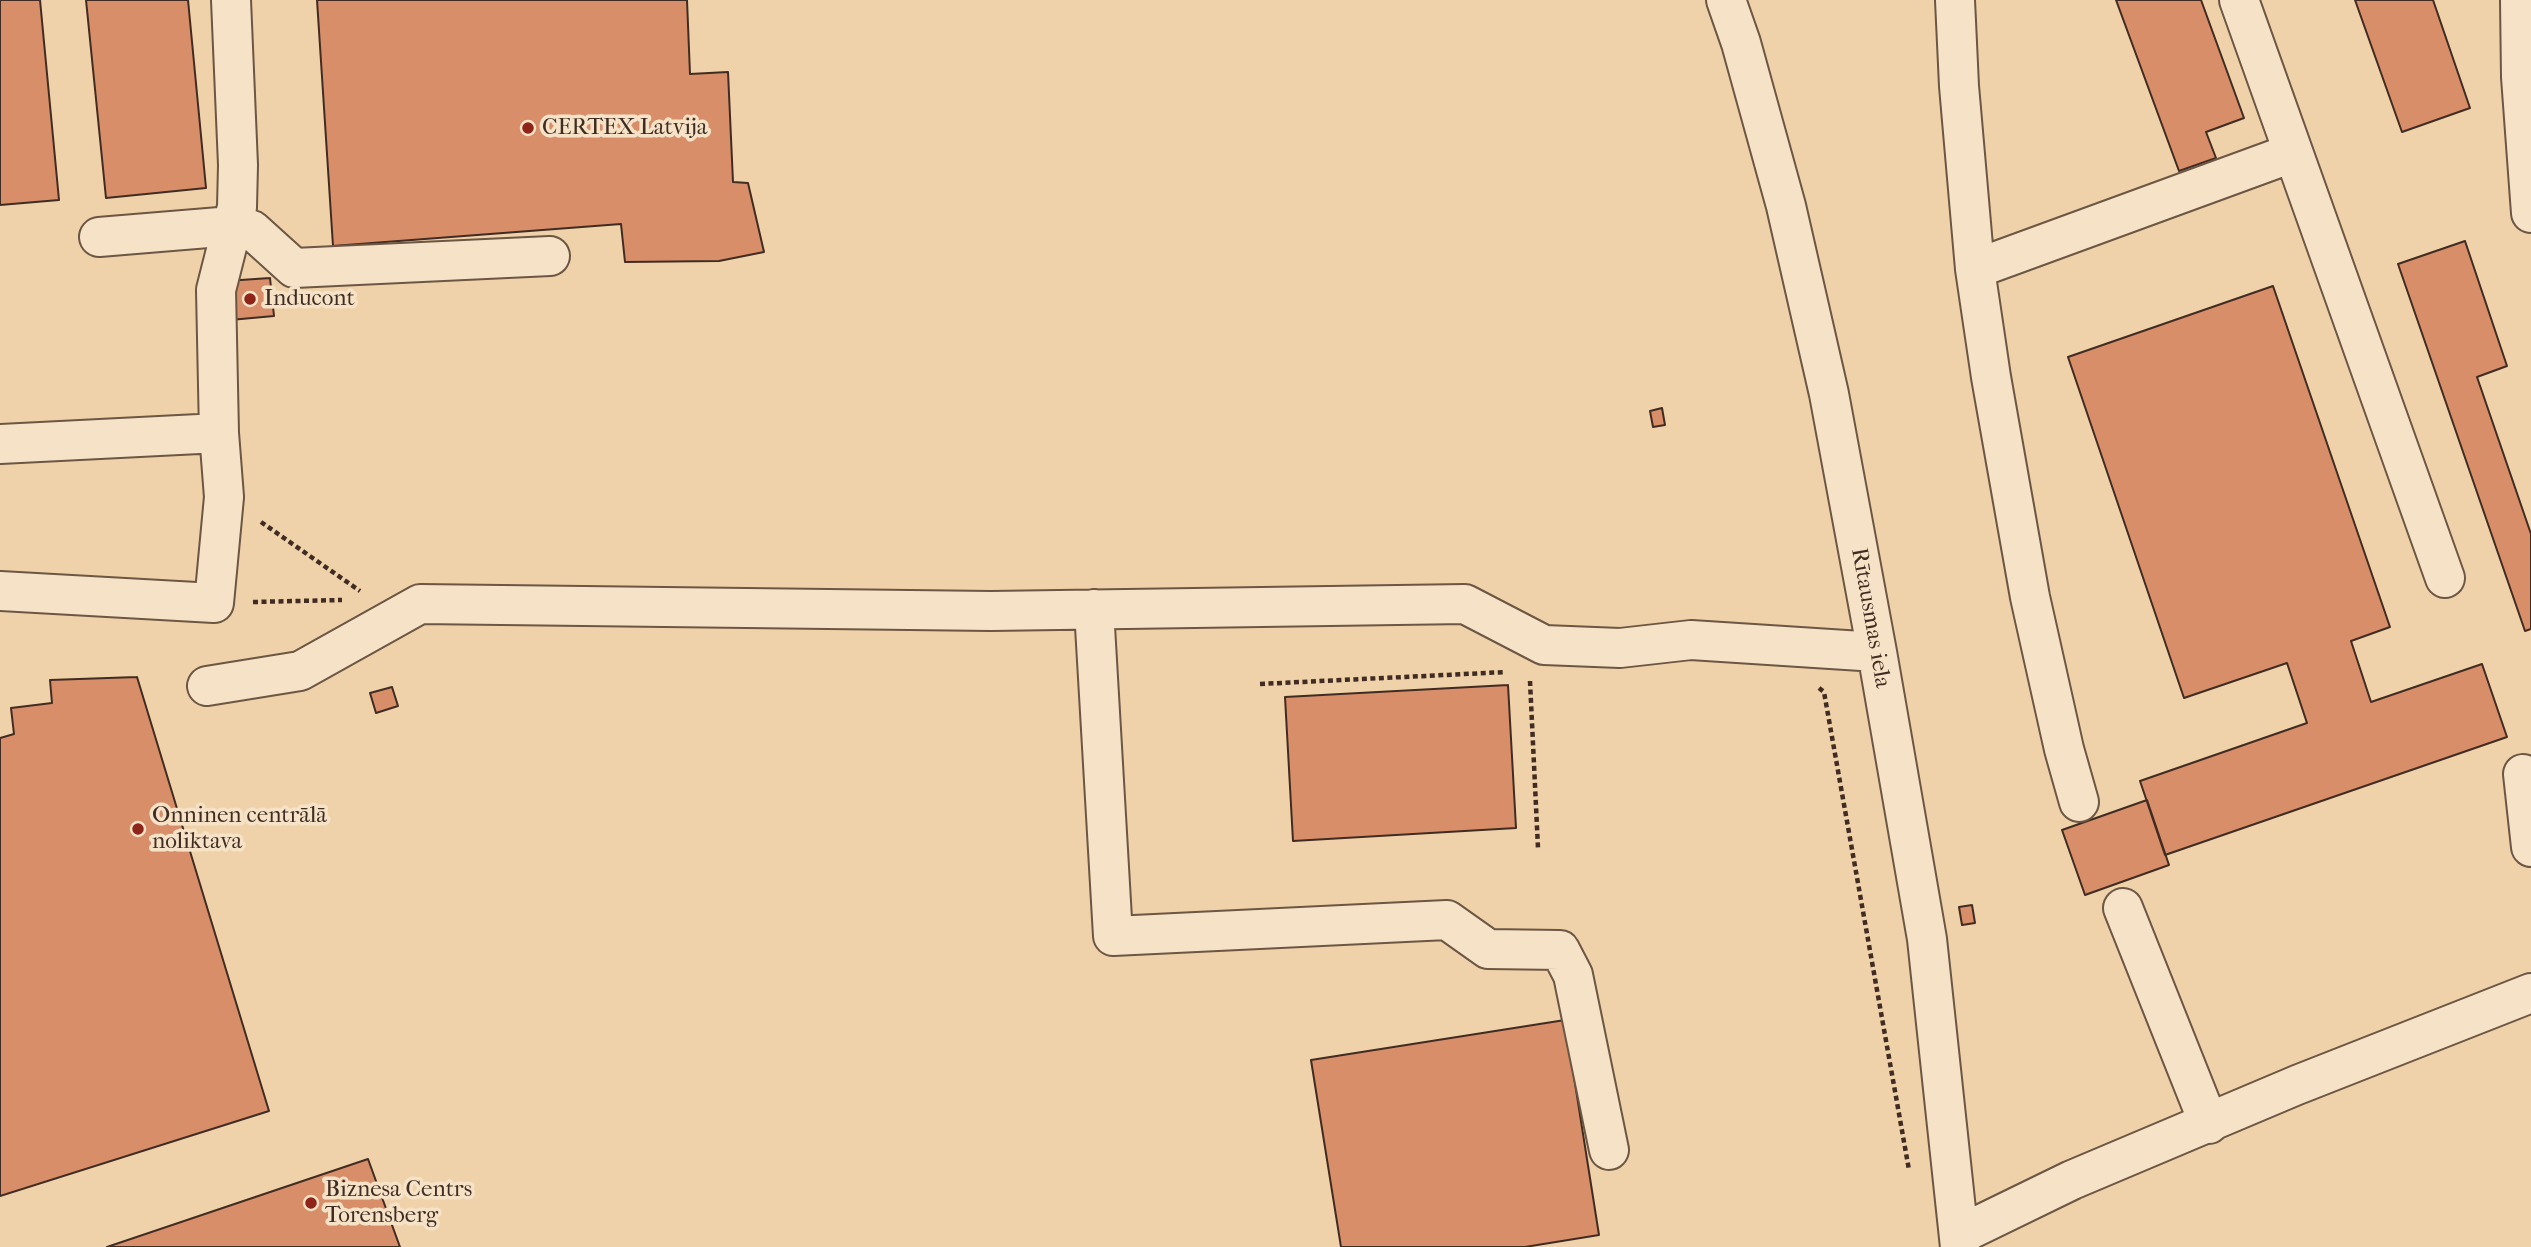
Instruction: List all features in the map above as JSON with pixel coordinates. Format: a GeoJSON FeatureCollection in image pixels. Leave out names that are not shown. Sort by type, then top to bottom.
{"type":"FeatureCollection","features":[{"type":"Feature","properties":{"kind":"street"},"geometry":{"type":"LineString","coordinates":[[0,591],[214,603],[224,497],[219,433],[216,290],[237,207],[238,165],[231,0]]}},
{"type":"Feature","properties":{"kind":"street","name":"Rītausmas iela"},"geometry":{"type":"LineString","coordinates":[[1726,0],[1741,43],[1786,206],[1829,394],[1927,939],[1959,1241]]}},
{"type":"Feature","properties":{"kind":"street"},"geometry":{"type":"LineString","coordinates":[[1955,0],[1959,86],[1975,269],[1991,377],[2030,597],[2064,750],[2079,802]]}},
{"type":"Feature","properties":{"kind":"street"},"geometry":{"type":"LineString","coordinates":[[2239,0],[2445,578]]}},
{"type":"Feature","properties":{"kind":"street"},"geometry":{"type":"LineString","coordinates":[[2520,0],[2521,77],[2531,213]]}},
{"type":"Feature","properties":{"kind":"street"},"geometry":{"type":"LineString","coordinates":[[1975,269],[2292,153]]}},
{"type":"Feature","properties":{"kind":"street"},"geometry":{"type":"LineString","coordinates":[[99,237],[232,226],[252,230],[294,268],[550,256]]}},
{"type":"Feature","properties":{"kind":"street"},"geometry":{"type":"LineString","coordinates":[[0,444],[219,433]]}},
{"type":"Feature","properties":{"kind":"street"},"geometry":{"type":"LineString","coordinates":[[207,686],[300,671],[420,604],[991,611],[1465,604],[1544,645],[1620,648],[1691,640],[1877,652]]}},
{"type":"Feature","properties":{"kind":"street"},"geometry":{"type":"LineString","coordinates":[[1094,609],[1113,936],[1447,920],[1488,949],[1560,950],[1573,975],[1609,1150]]}},
{"type":"Feature","properties":{"kind":"street"},"geometry":{"type":"LineString","coordinates":[[2523,774],[2531,847]]}},
{"type":"Feature","properties":{"kind":"street"},"geometry":{"type":"LineString","coordinates":[[2123,908],[2209,1124]]}},
{"type":"Feature","properties":{"kind":"street"},"geometry":{"type":"LineString","coordinates":[[1959,1241],[2072,1180],[2297,1085],[2531,993]]}},
{"type":"Feature","properties":{"kind":"path"},"geometry":{"type":"LineString","coordinates":[[224,497],[361,592]]}},
{"type":"Feature","properties":{"kind":"path"},"geometry":{"type":"LineString","coordinates":[[214,603],[346,600]]}},
{"type":"Feature","properties":{"kind":"path"},"geometry":{"type":"LineString","coordinates":[[1260,684],[1516,671]]}},
{"type":"Feature","properties":{"kind":"path"},"geometry":{"type":"LineString","coordinates":[[1530,671],[1538,848]]}},
{"type":"Feature","properties":{"kind":"path"},"geometry":{"type":"LineString","coordinates":[[1810,682],[1824,692],[1910,1179]]}},
{"type":"Feature","properties":{"kind":"building"},"geometry":{"type":"Polygon","coordinates":[[[0,0],[40,0],[59,200],[0,205],[0,0]]]}},
{"type":"Feature","properties":{"kind":"building"},"geometry":{"type":"Polygon","coordinates":[[[86,0],[188,0],[206,188],[106,198],[86,0]]]}},
{"type":"Feature","properties":{"kind":"building","name":"CERTEX Latvija"},"geometry":{"type":"Polygon","coordinates":[[[317,0],[687,0],[690,74],[728,72],[733,182],[748,183],[764,252],[719,261],[625,262],[621,224],[333,246],[317,0]]]}},
{"type":"Feature","properties":{"kind":"building"},"geometry":{"type":"Polygon","coordinates":[[[2116,0],[2201,0],[2244,118],[2206,132],[2216,158],[2179,171],[2116,0]]]}},
{"type":"Feature","properties":{"kind":"building"},"geometry":{"type":"Polygon","coordinates":[[[2355,0],[2433,0],[2470,108],[2402,132],[2355,0]]]}},
{"type":"Feature","properties":{"kind":"building"},"geometry":{"type":"Polygon","coordinates":[[[2465,241],[2507,366],[2477,377],[2531,534],[2531,629],[2525,631],[2398,264],[2465,241]]]}},
{"type":"Feature","properties":{"kind":"building","name":"Inducont"},"geometry":{"type":"Polygon","coordinates":[[[270,278],[274,316],[230,320],[226,281],[270,278]]]}},
{"type":"Feature","properties":{"kind":"building"},"geometry":{"type":"Polygon","coordinates":[[[2273,286],[2390,627],[2351,641],[2371,702],[2482,664],[2507,737],[2165,855],[2140,781],[2307,723],[2287,663],[2184,698],[2068,357],[2273,286]]]}},
{"type":"Feature","properties":{"kind":"building"},"geometry":{"type":"Polygon","coordinates":[[[1662,408],[1665,425],[1653,427],[1650,411],[1662,408]]]}},
{"type":"Feature","properties":{"kind":"building"},"geometry":{"type":"Polygon","coordinates":[[[137,677],[269,1111],[0,1196],[0,738],[14,734],[11,708],[52,703],[50,680],[137,677]]]}},
{"type":"Feature","properties":{"kind":"building"},"geometry":{"type":"Polygon","coordinates":[[[1508,685],[1516,828],[1293,841],[1285,697],[1508,685]]]}},
{"type":"Feature","properties":{"kind":"building"},"geometry":{"type":"Polygon","coordinates":[[[392,687],[398,706],[376,713],[370,693],[392,687]]]}},
{"type":"Feature","properties":{"kind":"building"},"geometry":{"type":"Polygon","coordinates":[[[2147,800],[2169,865],[2085,895],[2062,830],[2147,800]]]}},
{"type":"Feature","properties":{"kind":"building"},"geometry":{"type":"Polygon","coordinates":[[[1972,905],[1975,923],[1962,925],[1959,907],[1972,905]]]}},
{"type":"Feature","properties":{"kind":"building"},"geometry":{"type":"Polygon","coordinates":[[[1565,1020],[1599,1235],[1525,1247],[1341,1247],[1311,1060],[1565,1020]]]}},
{"type":"Feature","properties":{"kind":"building","name":"Biznesa Centrs Torensberg"},"geometry":{"type":"Polygon","coordinates":[[[368,1159],[400,1247],[107,1247],[368,1159]]]}},
{"type":"Feature","properties":{"kind":"place","name":"CERTEX Latvija"},"geometry":{"type":"Point","coordinates":[528,128]}},
{"type":"Feature","properties":{"kind":"place","name":"Inducont"},"geometry":{"type":"Point","coordinates":[250,299]}},
{"type":"Feature","properties":{"kind":"place","name":"Onninen centrālā noliktava"},"geometry":{"type":"Point","coordinates":[138,829]}},
{"type":"Feature","properties":{"kind":"place","name":"Biznesa Centrs Torensberg"},"geometry":{"type":"Point","coordinates":[311,1203]}}]}
